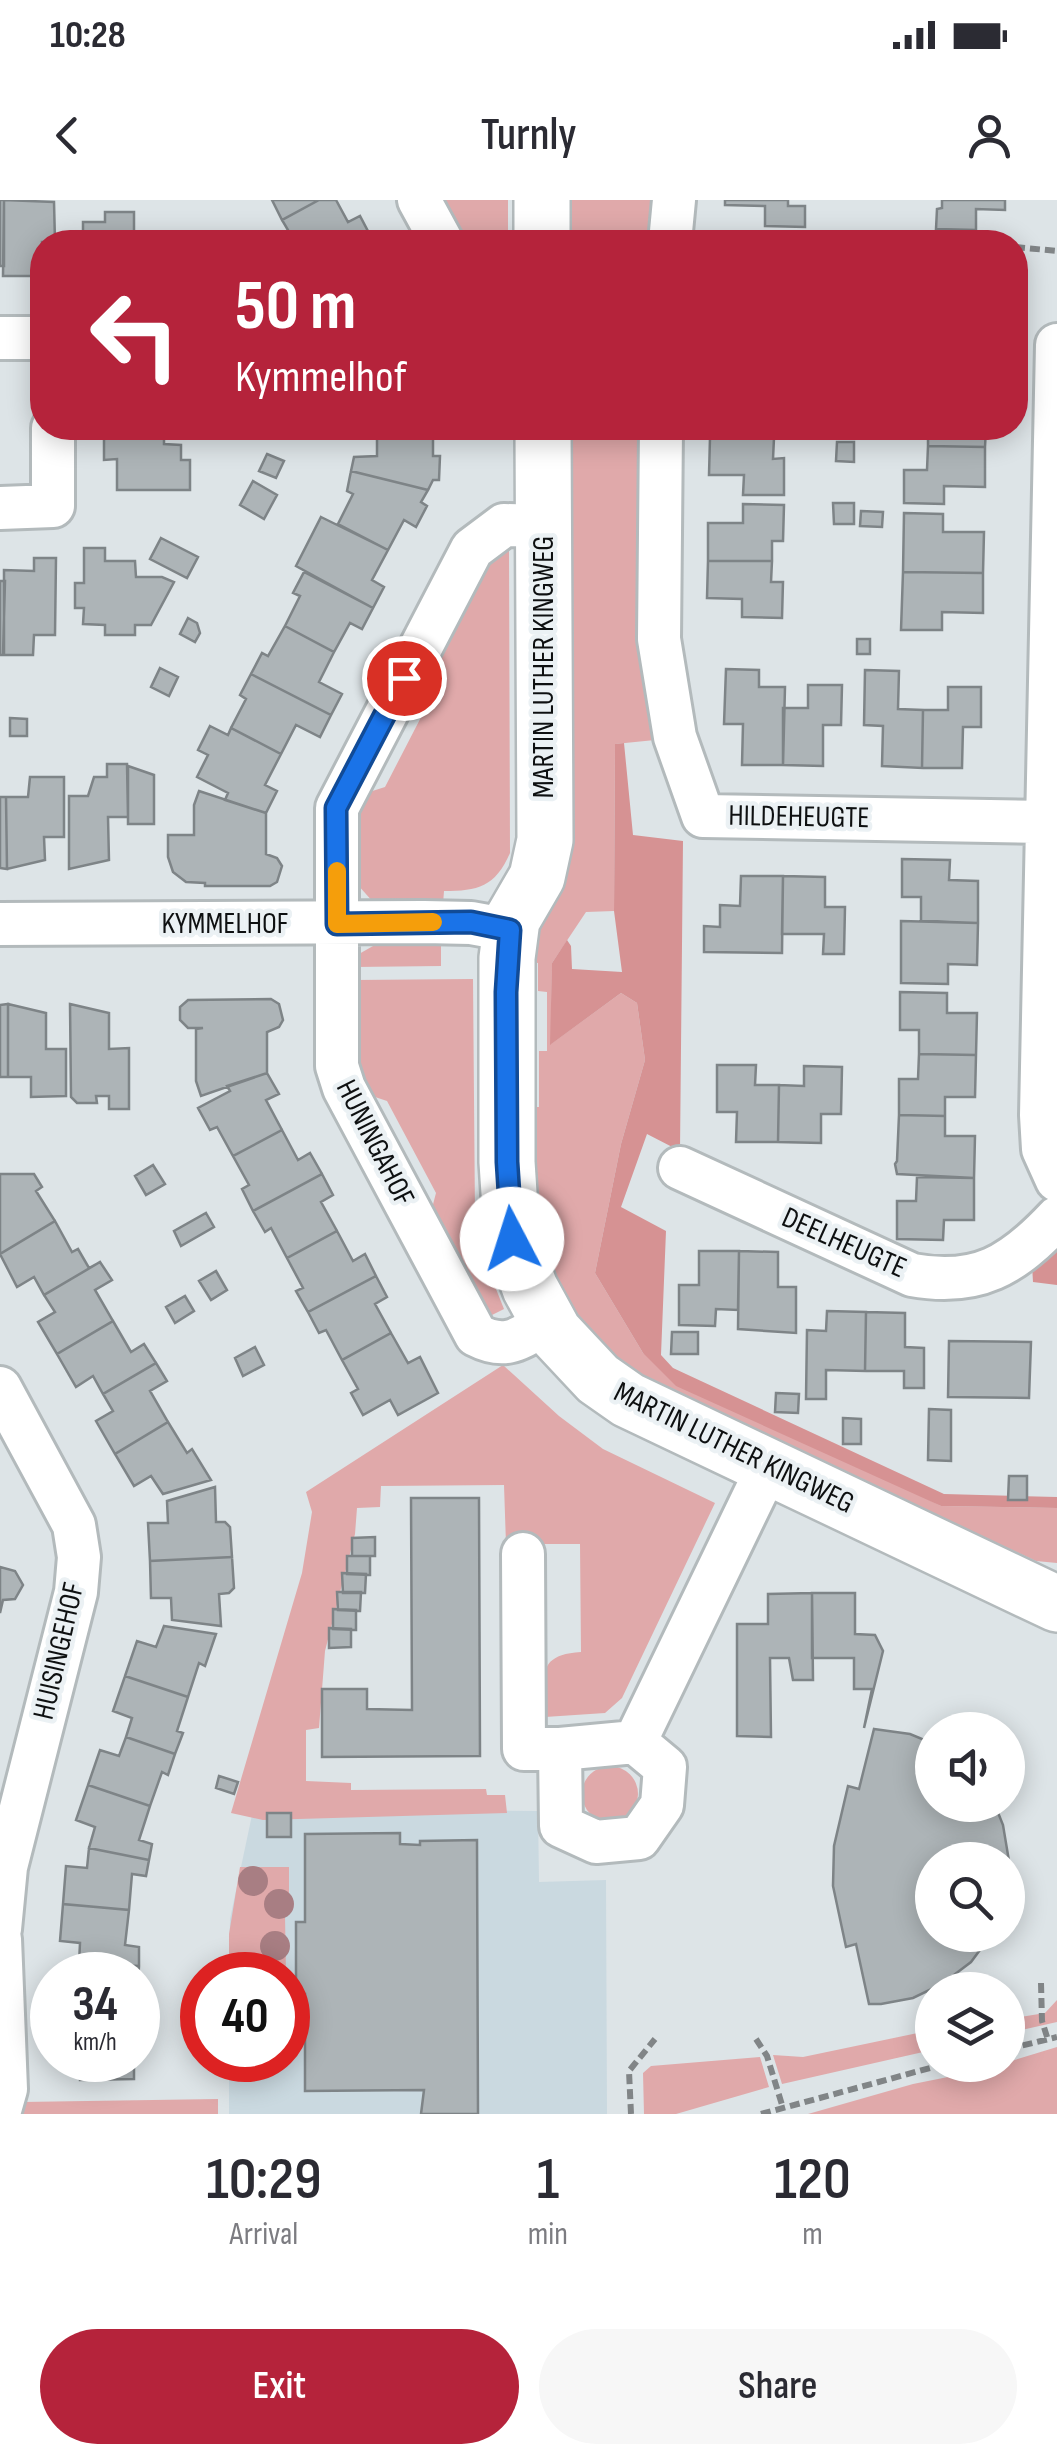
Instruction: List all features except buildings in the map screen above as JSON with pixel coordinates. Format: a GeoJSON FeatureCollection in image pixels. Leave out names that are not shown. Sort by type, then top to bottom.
{"type":"FeatureCollection","features":[{"type":"Feature","properties":{"kind":"street"},"geometry":{"type":"LineString","coordinates":[[419,200],[435,230]]}},
{"type":"Feature","properties":{"kind":"street"},"geometry":{"type":"LineString","coordinates":[[542,200],[542,230]]}},
{"type":"Feature","properties":{"kind":"street"},"geometry":{"type":"LineString","coordinates":[[0,338],[30,338]]}},
{"type":"Feature","properties":{"kind":"street"},"geometry":{"type":"LineString","coordinates":[[1057,345],[1041,1114],[1043,1149],[1057,1180]]}},
{"type":"Feature","properties":{"kind":"street"},"geometry":{"type":"LineString","coordinates":[[0,508],[53,506],[53,440]]}},
{"type":"Feature","properties":{"kind":"street","name":"MARTIN LUTHER KINGWEG"},"geometry":{"type":"LineString","coordinates":[[542,440],[544,853],[537,877],[510,930],[506,992],[509,1214],[516,1254],[548,1322],[579,1361],[628,1400],[760,1482],[1057,1604]]}},
{"type":"Feature","properties":{"kind":"street","name":"HILDEHEUGTE"},"geometry":{"type":"LineString","coordinates":[[662,440],[659,640],[675,737],[702,816],[1049,822]]}},
{"type":"Feature","properties":{"kind":"street","name":"HUNINGAHOF"},"geometry":{"type":"LineString","coordinates":[[543,526],[504,526],[472,549],[336,808],[337,1066],[344,1088],[476,1335],[492,1343],[506,1344],[548,1322]]}},
{"type":"Feature","properties":{"kind":"street","name":"KYMMELHOF"},"geometry":{"type":"LineString","coordinates":[[0,924],[471,922],[510,930]]}},
{"type":"Feature","properties":{"kind":"street","name":"DEELHEUGTE"},"geometry":{"type":"LineString","coordinates":[[680,1168],[912,1275],[947,1282],[972,1277],[1014,1257],[1057,1218]]}},
{"type":"Feature","properties":{"kind":"street","name":"HUISINGEHOF"},"geometry":{"type":"LineString","coordinates":[[0,1388],[74,1525],[79,1557],[76,1592],[6,1868],[0,1928]]}},
{"type":"Feature","properties":{"kind":"street","name":"MARTIN LUTHER KINGWEG"},"geometry":{"type":"LineString","coordinates":[[635,1742],[760,1482]]}},
{"type":"Feature","properties":{"kind":"street"},"geometry":{"type":"LineString","coordinates":[[523,1554],[524,1748],[635,1742],[664,1767],[662,1804],[639,1838],[596,1842],[562,1826],[560,1749]]}},
{"type":"Feature","properties":{"kind":"street"},"geometry":{"type":"LineString","coordinates":[[0,1939],[6,2089],[0,2110]]}},
{"type":"Feature","properties":{"kind":"path"},"geometry":{"type":"LineString","coordinates":[[672,227],[702,230]]}},
{"type":"Feature","properties":{"kind":"path"},"geometry":{"type":"LineString","coordinates":[[1028,248],[1057,251]]}},
{"type":"Feature","properties":{"kind":"path"},"geometry":{"type":"LineString","coordinates":[[1041,1982],[1042,2021],[1048,2040]]}},
{"type":"Feature","properties":{"kind":"path"},"geometry":{"type":"LineString","coordinates":[[1025,2045],[1057,2037]]}},
{"type":"Feature","properties":{"kind":"path"},"geometry":{"type":"LineString","coordinates":[[756,2038],[784,2108]]}},
{"type":"Feature","properties":{"kind":"path"},"geometry":{"type":"LineString","coordinates":[[631,2114],[629,2071],[655,2039]]}},
{"type":"Feature","properties":{"kind":"path"},"geometry":{"type":"LineString","coordinates":[[761,2114],[915,2072]]}},
{"type":"Feature","properties":{"kind":"shaded area"},"geometry":{"type":"Polygon","coordinates":[[[440,200],[508,200],[508,230],[456,230],[440,200]]]}},
{"type":"Feature","properties":{"kind":"shaded area"},"geometry":{"type":"Polygon","coordinates":[[[564,200],[656,200],[656,218],[648,219],[648,230],[564,230],[564,200]]]}},
{"type":"Feature","properties":{"kind":"shaded area"},"geometry":{"type":"Polygon","coordinates":[[[564,440],[646,440],[665,739],[615,744],[614,911],[586,912],[552,963],[551,1044],[621,993],[637,1003],[645,1060],[621,1144],[595,1273],[643,1353],[941,1506],[1057,1508],[1057,1563],[1036,1561],[997,1543],[993,1553],[668,1400],[575,1325],[535,1235],[529,1107],[539,1107],[539,1051],[547,1051],[547,992],[538,991],[538,963],[526,961],[564,440]]]}},
{"type":"Feature","properties":{"kind":"shaded area"},"geometry":{"type":"Polygon","coordinates":[[[509,547],[510,853],[491,880],[476,888],[444,891],[443,904],[374,903],[357,884],[353,824],[363,794],[385,787],[432,696],[425,676],[488,555],[509,547]]]}},
{"type":"Feature","properties":{"kind":"shaded area"},"geometry":{"type":"Polygon","coordinates":[[[624,743],[633,835],[683,841],[680,1151],[647,1134],[621,1207],[666,1231],[661,1355],[673,1368],[944,1494],[1057,1497],[1057,1508],[941,1506],[676,1386],[643,1353],[595,1273],[621,1144],[645,1060],[637,1003],[621,993],[550,1045],[552,963],[567,940],[572,969],[622,972],[614,911],[615,744],[624,743]]]}},
{"type":"Feature","properties":{"kind":"shaded area"},"geometry":{"type":"Polygon","coordinates":[[[374,942],[441,942],[441,966],[354,967],[359,954],[374,942]]]}},
{"type":"Feature","properties":{"kind":"shaded area"},"geometry":{"type":"Polygon","coordinates":[[[473,979],[475,1216],[484,1259],[504,1309],[486,1318],[431,1212],[436,1193],[387,1101],[369,1095],[359,1078],[354,980],[473,979]]]}},
{"type":"Feature","properties":{"kind":"shaded area"},"geometry":{"type":"Polygon","coordinates":[[[1057,1247],[1057,1285],[1033,1282],[1032,1265],[1057,1247]]]}},
{"type":"Feature","properties":{"kind":"shaded area"},"geometry":{"type":"Polygon","coordinates":[[[503,1365],[559,1416],[603,1449],[715,1503],[622,1698],[605,1713],[545,1717],[545,1671],[556,1658],[581,1652],[580,1544],[506,1544],[504,1485],[381,1486],[380,1507],[357,1508],[355,1534],[325,1651],[319,1728],[306,1730],[306,1781],[351,1783],[351,1790],[486,1789],[487,1795],[505,1795],[507,1813],[263,1820],[231,1813],[302,1573],[312,1512],[306,1492],[503,1365]]]}},
{"type":"Feature","properties":{"kind":"shaded area"},"geometry":{"type":"Polygon","coordinates":[[[610,1766],[630,1774],[638,1794],[630,1814],[610,1822],[590,1814],[582,1794],[590,1774],[610,1766]]]}},
{"type":"Feature","properties":{"kind":"shaded area"},"geometry":{"type":"Polygon","coordinates":[[[538,1811],[539,1882],[606,1880],[607,2114],[229,2114],[229,2082],[310,2082],[310,1952],[229,1952],[230,1919],[252,1815],[538,1811]]]}},
{"type":"Feature","properties":{"kind":"shaded area"},"geometry":{"type":"Polygon","coordinates":[[[240,1867],[289,1867],[286,1952],[229,1952],[240,1867]]]}},
{"type":"Feature","properties":{"kind":"shaded area"},"geometry":{"type":"Polygon","coordinates":[[[1057,2000],[1057,2022],[1025,2029],[1025,2016],[1045,2013],[1057,2000]]]}},
{"type":"Feature","properties":{"kind":"shaded area"},"geometry":{"type":"Polygon","coordinates":[[[915,2034],[915,2054],[782,2084],[773,2055],[803,2057],[915,2034]]]}},
{"type":"Feature","properties":{"kind":"shaded area"},"geometry":{"type":"Polygon","coordinates":[[[1057,2047],[1057,2114],[808,2114],[923,2082],[1025,2082],[1025,2057],[1057,2047]]]}},
{"type":"Feature","properties":{"kind":"shaded area"},"geometry":{"type":"Polygon","coordinates":[[[760,2057],[769,2087],[676,2114],[644,2114],[643,2073],[651,2066],[760,2057]]]}},
{"type":"Feature","properties":{"kind":"shaded area"},"geometry":{"type":"Polygon","coordinates":[[[218,2099],[218,2114],[19,2114],[22,2102],[218,2099]]]}},
{"type":"Feature","properties":{"kind":"slow traffic"},"geometry":{"type":"LineString","coordinates":[[337,871],[337,924],[433,922]]}},
{"type":"Feature","properties":{"kind":"route"},"geometry":{"type":"LineString","coordinates":[[404,678],[336,808],[337,924],[471,922],[510,930],[506,992],[507,1162],[512,1239]]}}]}
